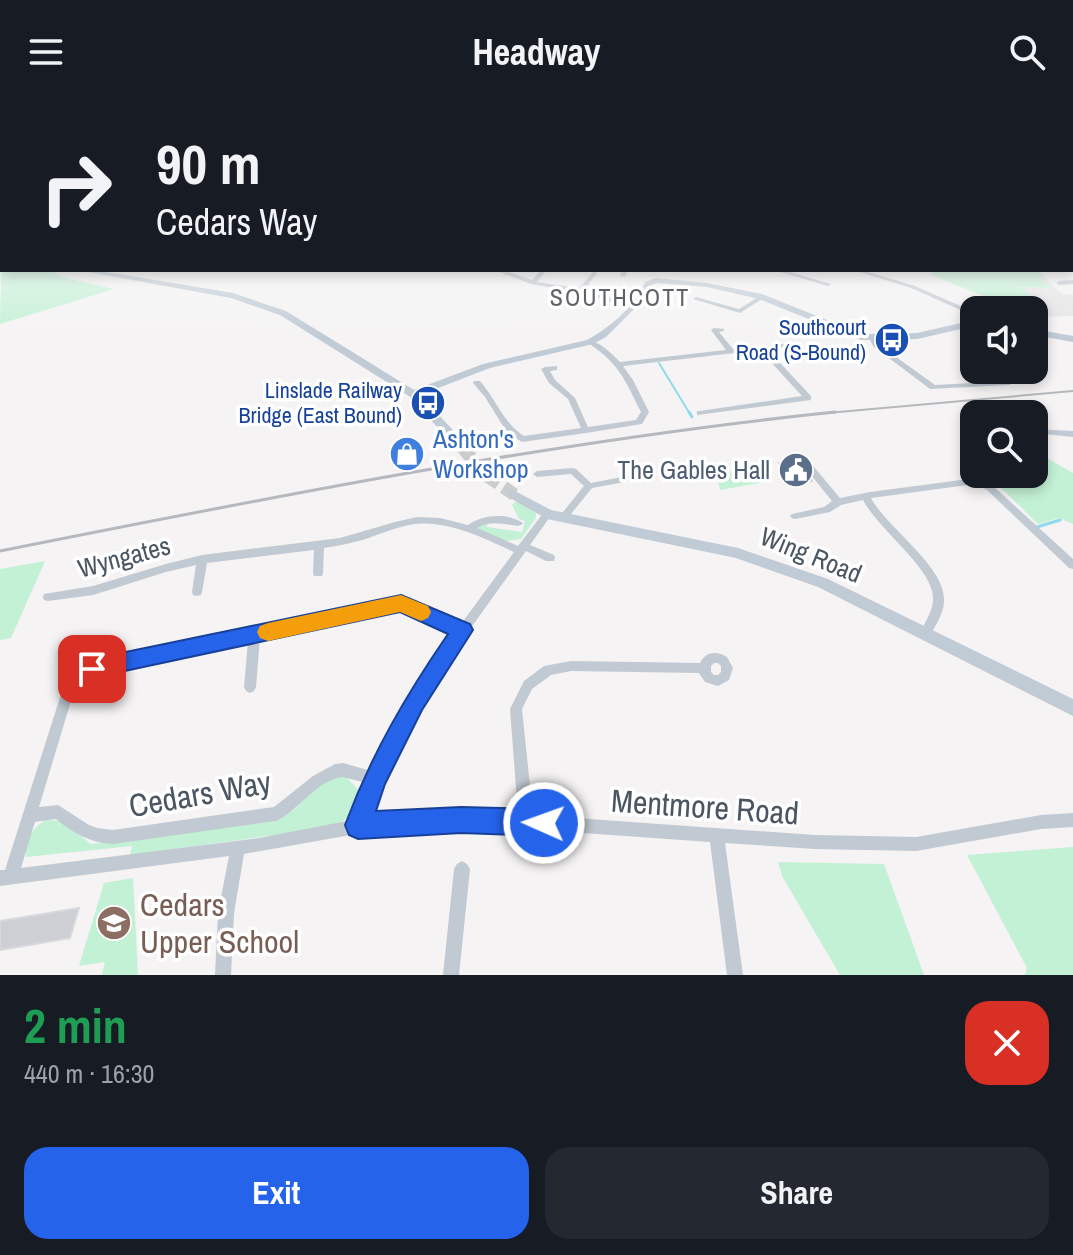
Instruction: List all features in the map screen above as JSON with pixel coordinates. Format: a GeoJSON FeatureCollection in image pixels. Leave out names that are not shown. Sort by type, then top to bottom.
{"type":"FeatureCollection","features":[{"type":"Feature","properties":{"kind":"street"},"geometry":{"type":"LineString","coordinates":[[93,272],[215,292],[268,307],[305,325],[413,394],[463,448]]}},
{"type":"Feature","properties":{"kind":"street"},"geometry":{"type":"LineString","coordinates":[[503,272],[533,283],[581,290],[632,307]]}},
{"type":"Feature","properties":{"kind":"street"},"geometry":{"type":"LineString","coordinates":[[533,283],[542,272]]}},
{"type":"Feature","properties":{"kind":"street"},"geometry":{"type":"LineString","coordinates":[[783,272],[828,284]]}},
{"type":"Feature","properties":{"kind":"street"},"geometry":{"type":"LineString","coordinates":[[863,272],[914,287],[960,308]]}},
{"type":"Feature","properties":{"kind":"street"},"geometry":{"type":"LineString","coordinates":[[581,290],[590,273],[605,275]]}},
{"type":"Feature","properties":{"kind":"street"},"geometry":{"type":"LineString","coordinates":[[413,394],[487,366],[590,342],[603,335],[632,307],[649,280]]}},
{"type":"Feature","properties":{"kind":"street"},"geometry":{"type":"LineString","coordinates":[[596,295],[627,290],[649,280],[707,285],[762,297],[840,331],[872,338],[917,336],[960,326]]}},
{"type":"Feature","properties":{"kind":"street"},"geometry":{"type":"LineString","coordinates":[[701,299],[740,311],[762,297]]}},
{"type":"Feature","properties":{"kind":"street"},"geometry":{"type":"LineString","coordinates":[[722,330],[714,330],[731,351]]}},
{"type":"Feature","properties":{"kind":"street"},"geometry":{"type":"LineString","coordinates":[[1048,335],[1073,339]]}},
{"type":"Feature","properties":{"kind":"street"},"geometry":{"type":"LineString","coordinates":[[872,338],[875,345],[933,387],[990,384]]}},
{"type":"Feature","properties":{"kind":"street"},"geometry":{"type":"LineString","coordinates":[[477,383],[491,399],[499,419],[522,439],[633,425],[644,416],[620,364],[613,355],[590,342]]}},
{"type":"Feature","properties":{"kind":"street"},"geometry":{"type":"LineString","coordinates":[[620,364],[793,344]]}},
{"type":"Feature","properties":{"kind":"street"},"geometry":{"type":"LineString","coordinates":[[700,413],[808,398],[762,348]]}},
{"type":"Feature","properties":{"kind":"street"},"geometry":{"type":"LineString","coordinates":[[554,368],[545,369],[548,377],[571,398],[586,431]]}},
{"type":"Feature","properties":{"kind":"street"},"geometry":{"type":"LineString","coordinates":[[1048,432],[1073,434]]}},
{"type":"Feature","properties":{"kind":"street"},"geometry":{"type":"LineString","coordinates":[[801,457],[838,502]]}},
{"type":"Feature","properties":{"kind":"street"},"geometry":{"type":"LineString","coordinates":[[537,474],[573,471],[589,486]]}},
{"type":"Feature","properties":{"kind":"street"},"geometry":{"type":"LineString","coordinates":[[564,517],[589,486],[652,474]]}},
{"type":"Feature","properties":{"kind":"street"},"geometry":{"type":"LineString","coordinates":[[795,516],[827,510],[838,502],[866,497],[966,482],[983,483],[1073,565]]}},
{"type":"Feature","properties":{"kind":"street","name":"Wing Road"},"geometry":{"type":"LineString","coordinates":[[515,495],[547,514],[738,553],[786,567],[926,633],[1073,708]]}},
{"type":"Feature","properties":{"kind":"street"},"geometry":{"type":"LineString","coordinates":[[866,497],[925,569],[938,590],[940,601],[926,633]]}},
{"type":"Feature","properties":{"kind":"street"},"geometry":{"type":"LineString","coordinates":[[358,825],[374,779],[414,703],[462,630],[547,514]]}},
{"type":"Feature","properties":{"kind":"street","name":"Wyngates"},"geometry":{"type":"LineString","coordinates":[[53,601],[202,559],[269,549],[319,546],[366,537],[424,520],[447,522],[550,558]]}},
{"type":"Feature","properties":{"kind":"street","name":"Wyngates"},"geometry":{"type":"LineString","coordinates":[[468,530],[479,520],[518,523]]}},
{"type":"Feature","properties":{"kind":"street"},"geometry":{"type":"LineString","coordinates":[[318,573],[319,546]]}},
{"type":"Feature","properties":{"kind":"street","name":"Wyngates"},"geometry":{"type":"LineString","coordinates":[[197,592],[202,559]]}},
{"type":"Feature","properties":{"kind":"street"},"geometry":{"type":"LineString","coordinates":[[5,877],[29,815],[69,688],[79,676],[92,669],[401,603],[462,630]]}},
{"type":"Feature","properties":{"kind":"street"},"geometry":{"type":"LineString","coordinates":[[250,687],[254,635]]}},
{"type":"Feature","properties":{"kind":"street"},"geometry":{"type":"LineString","coordinates":[[526,822],[516,709],[528,685],[548,670],[571,666],[703,668]]}},
{"type":"Feature","properties":{"kind":"street","name":"Cedars Way"},"geometry":{"type":"LineString","coordinates":[[29,815],[58,812],[96,837],[113,837],[276,814],[292,806],[323,775],[340,770],[374,779]]}},
{"type":"Feature","properties":{"kind":"street","name":"Mentmore Road"},"geometry":{"type":"LineString","coordinates":[[5,877],[238,848],[332,833],[358,825],[461,820],[526,822],[815,842],[916,844],[1041,822],[1073,820]]}},
{"type":"Feature","properties":{"kind":"street"},"geometry":{"type":"LineString","coordinates":[[716,835],[735,975]]}},
{"type":"Feature","properties":{"kind":"street"},"geometry":{"type":"LineString","coordinates":[[223,975],[226,913],[238,848]]}},
{"type":"Feature","properties":{"kind":"street"},"geometry":{"type":"LineString","coordinates":[[451,975],[462,869]]}},
{"type":"Feature","properties":{"kind":"shaded area"},"geometry":{"type":"Polygon","coordinates":[[[1039,272],[1062,294],[1073,295],[1073,316],[1048,317],[1048,296],[983,296],[930,274],[1039,272]]]}},
{"type":"Feature","properties":{"kind":"green space"},"geometry":{"type":"Polygon","coordinates":[[[1,272],[54,272],[62,277],[114,289],[0,324],[1,272]]]}},
{"type":"Feature","properties":{"kind":"green space"},"geometry":{"type":"Polygon","coordinates":[[[1039,272],[1044,277],[1039,278],[1050,288],[1022,287],[1030,296],[983,296],[930,274],[1039,272]]]}},
{"type":"Feature","properties":{"kind":"green space"},"geometry":{"type":"Polygon","coordinates":[[[1048,459],[1073,473],[1073,524],[1059,518],[1038,524],[1001,488],[1048,488],[1048,459]]]}},
{"type":"Feature","properties":{"kind":"green space"},"geometry":{"type":"Polygon","coordinates":[[[752,465],[769,481],[720,490],[717,475],[752,465]]]}},
{"type":"Feature","properties":{"kind":"green space"},"geometry":{"type":"Polygon","coordinates":[[[517,500],[536,513],[536,518],[521,539],[507,541],[478,531],[476,527],[488,521],[487,527],[522,532],[525,521],[519,519],[512,505],[517,500]]]}},
{"type":"Feature","properties":{"kind":"green space"},"geometry":{"type":"Polygon","coordinates":[[[45,561],[11,638],[0,640],[0,569],[45,561]]]}},
{"type":"Feature","properties":{"kind":"green space"},"geometry":{"type":"Polygon","coordinates":[[[345,775],[358,790],[356,802],[344,820],[334,827],[130,855],[132,846],[26,857],[30,835],[46,820],[61,821],[91,844],[268,822],[295,809],[321,782],[345,775]]]}},
{"type":"Feature","properties":{"kind":"green space"},"geometry":{"type":"Polygon","coordinates":[[[1073,847],[1073,975],[1025,975],[1027,968],[967,855],[1073,847]]]}},
{"type":"Feature","properties":{"kind":"green space"},"geometry":{"type":"Polygon","coordinates":[[[778,862],[884,864],[924,975],[840,975],[782,876],[778,862]]]}},
{"type":"Feature","properties":{"kind":"green space","name":"Cedars Upper School"},"geometry":{"type":"Polygon","coordinates":[[[133,878],[138,975],[102,975],[105,962],[79,966],[104,883],[133,878]]]}},
{"type":"Feature","properties":{"kind":"building","name":"The Gables Hall"},"geometry":{"type":"Polygon","coordinates":[[[795,460],[812,481],[793,483],[779,463],[795,460]]]}},
{"type":"Feature","properties":{"kind":"building"},"geometry":{"type":"Polygon","coordinates":[[[79,908],[70,938],[0,950],[0,921],[79,908]]]}},
{"type":"Feature","properties":{"kind":"waterway"},"geometry":{"type":"LineString","coordinates":[[659,363],[690,414]]}},
{"type":"Feature","properties":{"kind":"waterway"},"geometry":{"type":"LineString","coordinates":[[689,412],[692,417]]}},
{"type":"Feature","properties":{"kind":"waterway"},"geometry":{"type":"LineString","coordinates":[[1037,527],[1060,520]]}},
{"type":"Feature","properties":{"kind":"tunnel"},"geometry":{"type":"LineString","coordinates":[[463,448],[483,473],[515,495]]}},
{"type":"Feature","properties":{"kind":"railway"},"geometry":{"type":"LineString","coordinates":[[823,413],[1073,391]]}},
{"type":"Feature","properties":{"kind":"railway"},"geometry":{"type":"LineString","coordinates":[[823,413],[835,412]]}},
{"type":"Feature","properties":{"kind":"railway"},"geometry":{"type":"LineString","coordinates":[[0,551],[311,490],[520,454],[823,413]]}},
{"type":"Feature","properties":{"kind":"railway"},"geometry":{"type":"LineString","coordinates":[[816,414],[823,413]]}},
{"type":"Feature","properties":{"kind":"slow traffic"},"geometry":{"type":"LineString","coordinates":[[268,632],[401,603],[421,612]]}},
{"type":"Feature","properties":{"kind":"place","name":"Southcourt Road (S-Bound)"},"geometry":{"type":"Point","coordinates":[892,340]}},
{"type":"Feature","properties":{"kind":"place","name":"Linslade Railway Bridge (East Bound)"},"geometry":{"type":"Point","coordinates":[428,403]}},
{"type":"Feature","properties":{"kind":"place","name":"Ashton's Workshop"},"geometry":{"type":"Point","coordinates":[407,454]}},
{"type":"Feature","properties":{"kind":"place","name":"The Gables Hall"},"geometry":{"type":"Point","coordinates":[796,470]}},
{"type":"Feature","properties":{"kind":"place","name":"Cedars Upper School"},"geometry":{"type":"Point","coordinates":[114,923]}},
{"type":"Feature","properties":{"kind":"district","name":"SOUTHCOTT"},"geometry":{"type":"Point","coordinates":[620,298]}},
{"type":"Feature","properties":{"kind":"route"},"geometry":{"type":"LineString","coordinates":[[92,669],[401,603],[462,630],[414,703],[374,779],[358,825],[461,820],[544,823]]}}]}
